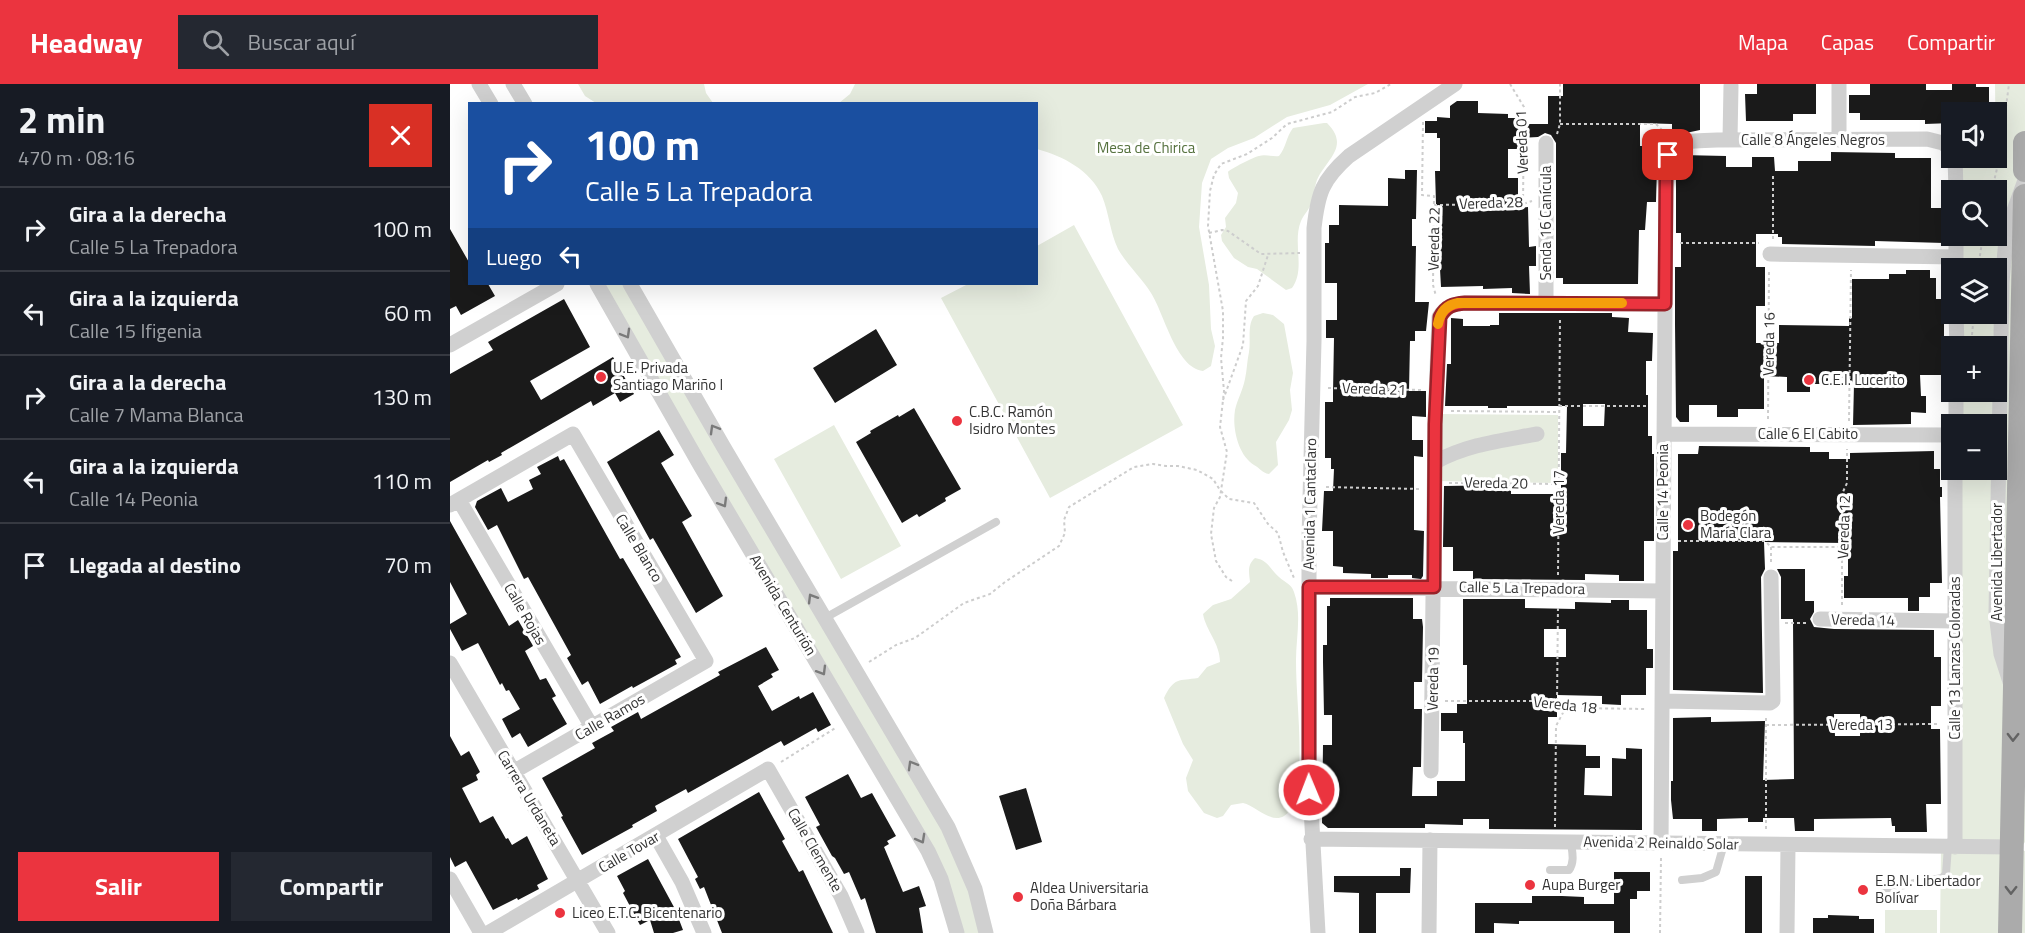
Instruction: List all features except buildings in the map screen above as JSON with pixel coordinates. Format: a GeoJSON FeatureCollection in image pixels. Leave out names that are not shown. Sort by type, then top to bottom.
{"type":"FeatureCollection","features":[{"type":"Feature","properties":{"kind":"main road"},"geometry":{"type":"LineString","coordinates":[[2025,142],[2025,170]]}},
{"type":"Feature","properties":{"kind":"main road","name":"Avenida Libertador"},"geometry":{"type":"LineString","coordinates":[[2010,933],[2020,847],[2014,692],[2023,405],[2025,196]]}},
{"type":"Feature","properties":{"kind":"main road"},"geometry":{"type":"LineString","coordinates":[[2017,560],[2025,524]]}},
{"type":"Feature","properties":{"kind":"street"},"geometry":{"type":"LineString","coordinates":[[479,84],[490,102]]}},
{"type":"Feature","properties":{"kind":"street"},"geometry":{"type":"LineString","coordinates":[[513,84],[524,102]]}},
{"type":"Feature","properties":{"kind":"street"},"geometry":{"type":"LineString","coordinates":[[1423,106],[1455,84]]}},
{"type":"Feature","properties":{"kind":"street"},"geometry":{"type":"LineString","coordinates":[[1839,84],[1839,140]]}},
{"type":"Feature","properties":{"kind":"street"},"geometry":{"type":"LineString","coordinates":[[1730,140],[1731,86]]}},
{"type":"Feature","properties":{"kind":"street","name":"Avenida 1 Cantaclaro"},"geometry":{"type":"LineString","coordinates":[[1318,933],[1309,772],[1309,587],[1316,210],[1324,183],[1330,174],[1349,156],[1423,106]]}},
{"type":"Feature","properties":{"kind":"street","name":"Calle 8 Ángeles Negros"},"geometry":{"type":"LineString","coordinates":[[1677,146],[1699,140],[1927,139],[1941,144]]}},
{"type":"Feature","properties":{"kind":"street","name":"Senda 16 Canícula"},"geometry":{"type":"LineString","coordinates":[[1546,143],[1546,193],[1553,303]]}},
{"type":"Feature","properties":{"kind":"street","name":"Calle 14 Peonia"},"geometry":{"type":"LineString","coordinates":[[1661,843],[1666,163],[1668,155],[1677,146]]}},
{"type":"Feature","properties":{"kind":"street","name":"Avenida Libertador"},"geometry":{"type":"LineString","coordinates":[[2005,258],[2007,230],[2025,180]]}},
{"type":"Feature","properties":{"kind":"street"},"geometry":{"type":"LineString","coordinates":[[1771,254],[1941,262]]}},
{"type":"Feature","properties":{"kind":"street"},"geometry":{"type":"LineString","coordinates":[[450,345],[555,285]]}},
{"type":"Feature","properties":{"kind":"street","name":"Avenida Centurión"},"geometry":{"type":"LineString","coordinates":[[598,285],[700,465],[928,851],[944,890],[957,933]]}},
{"type":"Feature","properties":{"kind":"street","name":"Avenida Centurión"},"geometry":{"type":"LineString","coordinates":[[631,285],[924,784],[957,845],[975,889],[986,933]]}},
{"type":"Feature","properties":{"kind":"street"},"geometry":{"type":"LineString","coordinates":[[1446,308],[1451,304],[1465,303],[1665,304]]}},
{"type":"Feature","properties":{"kind":"street","name":"Vereda 19"},"geometry":{"type":"LineString","coordinates":[[1431,771],[1438,326],[1440,317],[1446,308]]}},
{"type":"Feature","properties":{"kind":"street","name":"Avenida Libertador"},"geometry":{"type":"LineString","coordinates":[[2000,324],[1996,613],[2001,654],[2014,692]]}},
{"type":"Feature","properties":{"kind":"street","name":"Calle Blanco"},"geometry":{"type":"LineString","coordinates":[[454,503],[573,434],[706,661]]}},
{"type":"Feature","properties":{"kind":"street"},"geometry":{"type":"LineString","coordinates":[[1435,462],[1470,446],[1537,434]]}},
{"type":"Feature","properties":{"kind":"street","name":"Calle 6 El Cabito"},"geometry":{"type":"LineString","coordinates":[[1664,434],[1941,435]]}},
{"type":"Feature","properties":{"kind":"street","name":"Calle 13 Lanzas Coloradas"},"geometry":{"type":"LineString","coordinates":[[1952,847],[1955,724],[1955,480]]}},
{"type":"Feature","properties":{"kind":"street","name":"Calle Rojas"},"geometry":{"type":"LineString","coordinates":[[454,503],[592,727]]}},
{"type":"Feature","properties":{"kind":"street"},"geometry":{"type":"LineString","coordinates":[[1662,705],[1773,701],[1771,577]]}},
{"type":"Feature","properties":{"kind":"street","name":"Calle 5 La Trepadora"},"geometry":{"type":"LineString","coordinates":[[1309,587],[1663,591]]}},
{"type":"Feature","properties":{"kind":"street","name":"Vereda 14"},"geometry":{"type":"LineString","coordinates":[[1820,619],[1955,621]]}},
{"type":"Feature","properties":{"kind":"street","name":"Calle Ramos"},"geometry":{"type":"LineString","coordinates":[[513,772],[706,661]]}},
{"type":"Feature","properties":{"kind":"street","name":"Carrera Urdaneta"},"geometry":{"type":"LineString","coordinates":[[450,663],[608,933]]}},
{"type":"Feature","properties":{"kind":"street","name":"Calle Tovar"},"geometry":{"type":"LineString","coordinates":[[488,933],[768,769]]}},
{"type":"Feature","properties":{"kind":"street","name":"Calle Clemente"},"geometry":{"type":"LineString","coordinates":[[768,769],[841,896],[857,933]]}},
{"type":"Feature","properties":{"kind":"street"},"geometry":{"type":"LineString","coordinates":[[656,836],[682,882],[704,933]]}},
{"type":"Feature","properties":{"kind":"street","name":"Avenida 2 Reinaldo Solar"},"geometry":{"type":"LineString","coordinates":[[1311,839],[2020,847]]}},
{"type":"Feature","properties":{"kind":"street"},"geometry":{"type":"LineString","coordinates":[[1429,933],[1430,840]]}},
{"type":"Feature","properties":{"kind":"street"},"geometry":{"type":"LineString","coordinates":[[1786,933],[1788,844]]}},
{"type":"Feature","properties":{"kind":"street"},"geometry":{"type":"LineString","coordinates":[[450,879],[481,933]]}},
{"type":"Feature","properties":{"kind":"lane"},"geometry":{"type":"LineString","coordinates":[[825,618],[996,522]]}},
{"type":"Feature","properties":{"kind":"lane"},"geometry":{"type":"LineString","coordinates":[[1550,870],[1569,870],[1572,867],[1573,854],[1563,842]]}},
{"type":"Feature","properties":{"kind":"lane"},"geometry":{"type":"LineString","coordinates":[[1682,880],[1702,878],[1716,872],[1724,844]]}},
{"type":"Feature","properties":{"kind":"lane"},"geometry":{"type":"LineString","coordinates":[[1883,889],[1942,878],[1946,874],[1952,847]]}},
{"type":"Feature","properties":{"kind":"path"},"geometry":{"type":"LineString","coordinates":[[1232,581],[1226,577],[1216,561],[1211,534],[1214,508],[1220,497],[1227,452],[1220,427],[1224,383],[1221,358],[1223,311],[1209,233],[1210,188],[1215,172],[1221,164],[1247,154],[1272,138],[1287,124],[1332,112],[1355,97],[1375,93],[1391,84]]}},
{"type":"Feature","properties":{"kind":"path","name":"Vereda 01"},"geometry":{"type":"LineString","coordinates":[[1510,84],[1524,107],[1523,204]]}},
{"type":"Feature","properties":{"kind":"path"},"geometry":{"type":"LineString","coordinates":[[1560,84],[1560,123],[1656,124],[1677,146]]}},
{"type":"Feature","properties":{"kind":"path"},"geometry":{"type":"LineString","coordinates":[[2006,102],[2009,84]]}},
{"type":"Feature","properties":{"kind":"path","name":"Vereda 22"},"geometry":{"type":"LineString","coordinates":[[1423,106],[1422,195],[1434,196],[1433,285],[1437,297],[1446,308]]}},
{"type":"Feature","properties":{"kind":"path"},"geometry":{"type":"LineString","coordinates":[[2007,160],[2025,159]]}},
{"type":"Feature","properties":{"kind":"path","name":"Vereda 16"},"geometry":{"type":"LineString","coordinates":[[1768,434],[1773,176]]}},
{"type":"Feature","properties":{"kind":"path","name":"Vereda 28"},"geometry":{"type":"LineString","coordinates":[[1434,205],[1523,204],[1546,193]]}},
{"type":"Feature","properties":{"kind":"path"},"geometry":{"type":"LineString","coordinates":[[1209,233],[1228,231],[1255,251],[1268,255],[1314,252]]}},
{"type":"Feature","properties":{"kind":"path"},"geometry":{"type":"LineString","coordinates":[[1665,243],[1764,243],[1771,254]]}},
{"type":"Feature","properties":{"kind":"path"},"geometry":{"type":"LineString","coordinates":[[1223,400],[1243,345],[1246,301],[1258,286],[1268,255]]}},
{"type":"Feature","properties":{"kind":"path","name":"Vereda 12"},"geometry":{"type":"LineString","coordinates":[[1842,620],[1842,494],[1847,483],[1851,256]]}},
{"type":"Feature","properties":{"kind":"path","name":"Vereda 17"},"geometry":{"type":"LineString","coordinates":[[1553,303],[1559,406],[1557,701]]}},
{"type":"Feature","properties":{"kind":"path","name":"Vereda 21"},"geometry":{"type":"LineString","coordinates":[[1313,387],[1436,391]]}},
{"type":"Feature","properties":{"kind":"path"},"geometry":{"type":"LineString","coordinates":[[1559,406],[1664,406]]}},
{"type":"Feature","properties":{"kind":"path"},"geometry":{"type":"LineString","coordinates":[[1436,411],[1559,412]]}},
{"type":"Feature","properties":{"kind":"path"},"geometry":{"type":"LineString","coordinates":[[856,670],[896,645],[915,638],[964,603],[990,594],[1027,569],[1047,552],[1059,546],[1065,533],[1064,520],[1069,507],[1127,470],[1147,464],[1178,466],[1208,475],[1229,499],[1248,500],[1259,508],[1268,524],[1278,533],[1293,576],[1297,581],[1309,587]]}},
{"type":"Feature","properties":{"kind":"path","name":"Vereda 20"},"geometry":{"type":"LineString","coordinates":[[1311,487],[1559,484]]}},
{"type":"Feature","properties":{"kind":"path"},"geometry":{"type":"LineString","coordinates":[[1663,541],[1764,542],[1771,547],[1842,547]]}},
{"type":"Feature","properties":{"kind":"path","name":"Vereda 14"},"geometry":{"type":"LineString","coordinates":[[1771,623],[1815,623],[1820,619]]}},
{"type":"Feature","properties":{"kind":"path","name":"Vereda 18"},"geometry":{"type":"LineString","coordinates":[[1432,701],[1557,701],[1566,707],[1662,705]]}},
{"type":"Feature","properties":{"kind":"path"},"geometry":{"type":"LineString","coordinates":[[1766,702],[1766,844]]}},
{"type":"Feature","properties":{"kind":"path"},"geometry":{"type":"LineString","coordinates":[[1563,842],[1556,726],[1566,707]]}},
{"type":"Feature","properties":{"kind":"path"},"geometry":{"type":"LineString","coordinates":[[768,769],[851,719]]}},
{"type":"Feature","properties":{"kind":"path","name":"Vereda 13"},"geometry":{"type":"LineString","coordinates":[[1766,725],[1955,724]]}},
{"type":"Feature","properties":{"kind":"path"},"geometry":{"type":"LineString","coordinates":[[1660,933],[1661,843]]}},
{"type":"Feature","properties":{"kind":"green space"},"geometry":{"type":"Polygon","coordinates":[[[578,84],[704,84],[706,93],[712,102],[594,102],[585,96],[578,84]]]}},
{"type":"Feature","properties":{"kind":"green space","name":"Mesa de Chirica"},"geometry":{"type":"Polygon","coordinates":[[[855,84],[1368,84],[1330,105],[1287,117],[1254,138],[1228,148],[1211,159],[1202,183],[1199,227],[1209,285],[1211,329],[1215,346],[1211,366],[1203,371],[1194,368],[1178,350],[1151,293],[1118,249],[1102,196],[1097,187],[1075,165],[1038,149],[1038,102],[840,102],[850,94],[855,84]]]}},
{"type":"Feature","properties":{"kind":"green space"},"geometry":{"type":"Polygon","coordinates":[[[1995,84],[2025,84],[2025,170],[2011,217],[2025,524],[2025,842],[2020,849],[2025,851],[2025,933],[1940,933],[1941,847],[1956,846],[1956,480],[2007,480],[2007,414],[1957,414],[1957,402],[2007,402],[2007,336],[1957,336],[1957,324],[2007,324],[2007,258],[1957,258],[1957,246],[2007,246],[2007,180],[1957,180],[1957,168],[2007,168],[2007,102],[1995,102],[1995,84]]]}},
{"type":"Feature","properties":{"kind":"green space","name":"Mesa de Chirica"},"geometry":{"type":"Polygon","coordinates":[[[1327,123],[1337,140],[1336,147],[1316,183],[1311,204],[1301,221],[1298,238],[1298,273],[1292,288],[1286,290],[1257,269],[1248,267],[1234,258],[1222,241],[1221,235],[1226,227],[1225,218],[1236,203],[1238,193],[1228,172],[1259,156],[1279,156],[1293,128],[1327,123]]]}},
{"type":"Feature","properties":{"kind":"green space"},"geometry":{"type":"Polygon","coordinates":[[[1074,225],[1183,425],[1050,498],[941,298],[966,285],[1038,285],[1038,245],[1074,225]]]}},
{"type":"Feature","properties":{"kind":"green space"},"geometry":{"type":"Polygon","coordinates":[[[598,285],[631,285],[948,827],[986,933],[957,933],[941,879],[598,285]]]}},
{"type":"Feature","properties":{"kind":"green space"},"geometry":{"type":"Polygon","coordinates":[[[1263,313],[1273,315],[1284,324],[1293,373],[1290,390],[1292,410],[1276,442],[1278,465],[1269,474],[1248,461],[1240,448],[1234,425],[1235,410],[1246,376],[1251,324],[1254,316],[1263,313]]]}},
{"type":"Feature","properties":{"kind":"green space"},"geometry":{"type":"Polygon","coordinates":[[[1436,414],[1558,415],[1558,483],[1435,481],[1436,414]]]}},
{"type":"Feature","properties":{"kind":"green space"},"geometry":{"type":"Polygon","coordinates":[[[834,425],[901,546],[841,579],[774,459],[834,425]]]}},
{"type":"Feature","properties":{"kind":"green space"},"geometry":{"type":"Polygon","coordinates":[[[1255,558],[1266,563],[1290,585],[1296,600],[1298,617],[1296,676],[1300,743],[1296,795],[1293,806],[1279,818],[1269,816],[1243,803],[1231,805],[1223,816],[1217,818],[1204,813],[1188,791],[1186,778],[1193,760],[1183,744],[1164,698],[1174,683],[1198,678],[1207,667],[1220,662],[1218,649],[1203,614],[1213,605],[1231,599],[1250,582],[1250,566],[1255,558]]]}},
{"type":"Feature","properties":{"kind":"green space"},"geometry":{"type":"Polygon","coordinates":[[[1885,910],[1937,910],[1937,933],[1885,933],[1885,910]]]}},
{"type":"Feature","properties":{"kind":"slow traffic"},"geometry":{"type":"LineString","coordinates":[[1438,324],[1446,308],[1458,303],[1622,303]]}},
{"type":"Feature","properties":{"kind":"place","name":"U.E. Privada Santiago Mariño I"},"geometry":{"type":"Point","coordinates":[601,377]}},
{"type":"Feature","properties":{"kind":"place","name":"C.E.I. Lucerito"},"geometry":{"type":"Point","coordinates":[1809,380]}},
{"type":"Feature","properties":{"kind":"place","name":"C.B.C. Ramón Isidro Montes"},"geometry":{"type":"Point","coordinates":[957,421]}},
{"type":"Feature","properties":{"kind":"place","name":"Bodegón María Clara"},"geometry":{"type":"Point","coordinates":[1688,525]}},
{"type":"Feature","properties":{"kind":"place","name":"Aupa Burger"},"geometry":{"type":"Point","coordinates":[1530,885]}},
{"type":"Feature","properties":{"kind":"place","name":"E.B.N. Libertador Bolívar"},"geometry":{"type":"Point","coordinates":[1863,890]}},
{"type":"Feature","properties":{"kind":"place","name":"Aldea Universitaria Doña Bárbara"},"geometry":{"type":"Point","coordinates":[1018,897]}},
{"type":"Feature","properties":{"kind":"place","name":"Liceo E.T.C. Bicentenario"},"geometry":{"type":"Point","coordinates":[560,913]}},
{"type":"Feature","properties":{"kind":"route"},"geometry":{"type":"LineString","coordinates":[[1309,790],[1309,587],[1434,587],[1435,424],[1440,317],[1451,304],[1465,303],[1665,304],[1666,163],[1668,155]]}}]}
